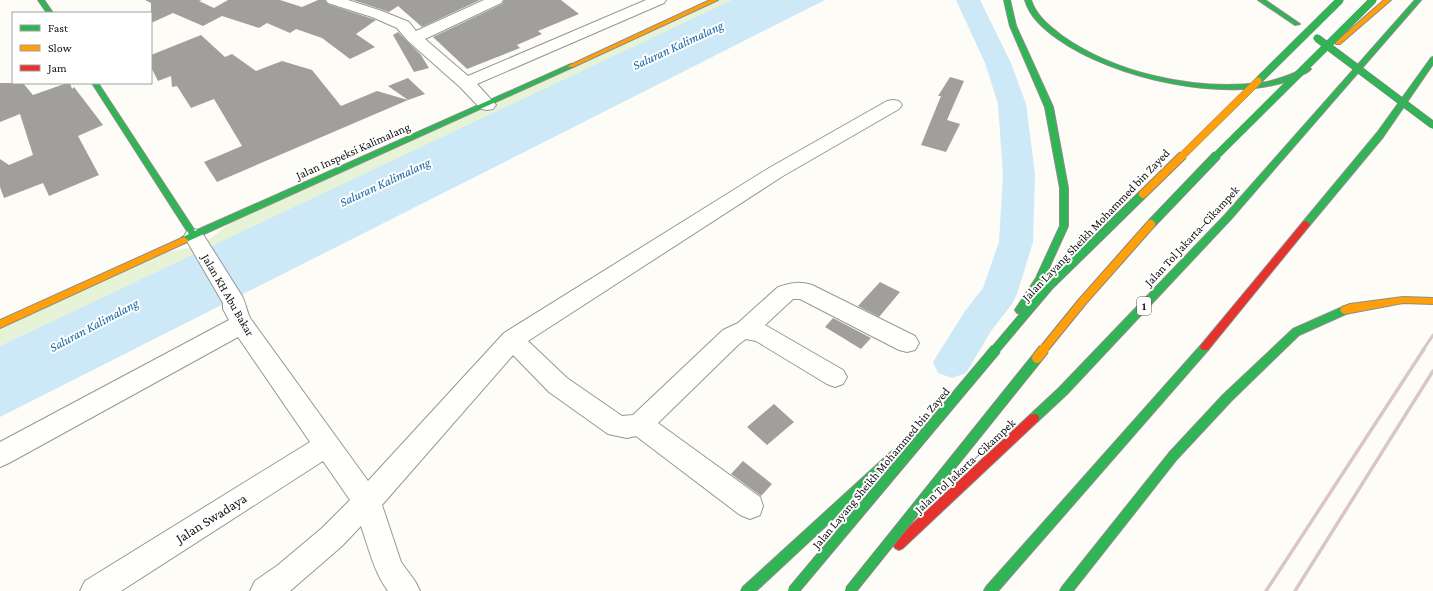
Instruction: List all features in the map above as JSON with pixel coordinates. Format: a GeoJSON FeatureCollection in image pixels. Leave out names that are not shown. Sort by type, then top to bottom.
{"type":"FeatureCollection","features":[{"type":"Feature","properties":{"kind":"main road"},"geometry":{"type":"LineString","coordinates":[[41,0],[49,12]]}},
{"type":"Feature","properties":{"kind":"main road","name":"Jalan Inspeksi Kalimalang"},"geometry":{"type":"LineString","coordinates":[[0,324],[197,241],[715,0]]}},
{"type":"Feature","properties":{"kind":"main road"},"geometry":{"type":"LineString","coordinates":[[746,591],[919,433],[952,398],[1011,325],[1040,279],[1064,226],[1064,188],[1049,106],[1013,26],[1007,0]]}},
{"type":"Feature","properties":{"kind":"main road"},"geometry":{"type":"LineString","coordinates":[[1028,0],[1035,16],[1050,31],[1070,46],[1103,61],[1167,80],[1200,85],[1248,86],[1289,78],[1307,70],[1388,0]]}},
{"type":"Feature","properties":{"kind":"main road"},"geometry":{"type":"LineString","coordinates":[[1260,0],[1297,24],[1433,125]]}},
{"type":"Feature","properties":{"kind":"main road","name":"Jalan Layang Sheikh Mohammed bin Zayed"},"geometry":{"type":"LineString","coordinates":[[793,591],[1050,286],[1340,0]]}},
{"type":"Feature","properties":{"kind":"main road","name":"1"},"geometry":{"type":"LineString","coordinates":[[849,591],[1082,302],[1185,188],[1373,0]]}},
{"type":"Feature","properties":{"kind":"main road","name":"Jalan Tol Jakarta–Cikampek"},"geometry":{"type":"LineString","coordinates":[[849,591],[1063,391],[1228,218],[1418,0]]}},
{"type":"Feature","properties":{"kind":"main road"},"geometry":{"type":"LineString","coordinates":[[1309,20],[1376,68]]}},
{"type":"Feature","properties":{"kind":"main road"},"geometry":{"type":"LineString","coordinates":[[990,591],[1199,354],[1380,135],[1433,59]]}},
{"type":"Feature","properties":{"kind":"main road","name":"Jalan KH Abu Bakar"},"geometry":{"type":"LineString","coordinates":[[96,84],[197,241]]}},
{"type":"Feature","properties":{"kind":"main road"},"geometry":{"type":"LineString","coordinates":[[1401,86],[1420,100]]}},
{"type":"Feature","properties":{"kind":"main road"},"geometry":{"type":"LineString","coordinates":[[1066,591],[1173,456],[1227,398],[1296,332],[1350,308],[1403,300],[1433,301]]}},
{"type":"Feature","properties":{"kind":"street"},"geometry":{"type":"LineString","coordinates":[[332,0],[403,25],[414,38],[466,82],[488,105]]}},
{"type":"Feature","properties":{"kind":"street"},"geometry":{"type":"LineString","coordinates":[[414,38],[496,0]]}},
{"type":"Feature","properties":{"kind":"street"},"geometry":{"type":"LineString","coordinates":[[466,82],[659,0]]}},
{"type":"Feature","properties":{"kind":"street"},"geometry":{"type":"LineString","coordinates":[[265,591],[288,575],[332,537],[367,502],[512,340],[776,172],[893,106]]}},
{"type":"Feature","properties":{"kind":"street","name":"Jalan KH Abu Bakar"},"geometry":{"type":"LineString","coordinates":[[197,241],[234,302],[234,309],[242,324],[367,502],[390,570],[405,591]]}},
{"type":"Feature","properties":{"kind":"street"},"geometry":{"type":"LineString","coordinates":[[746,329],[786,294],[797,290],[804,291],[907,343]]}},
{"type":"Feature","properties":{"kind":"street"},"geometry":{"type":"LineString","coordinates":[[0,455],[242,324]]}},
{"type":"Feature","properties":{"kind":"street"},"geometry":{"type":"LineString","coordinates":[[512,340],[558,385],[617,426],[627,427],[640,424],[732,337],[739,331],[746,329],[753,330],[764,335],[835,377]]}},
{"type":"Feature","properties":{"kind":"street"},"geometry":{"type":"LineString","coordinates":[[640,424],[750,506]]}},
{"type":"Feature","properties":{"kind":"street","name":"Jalan Swadaya"},"geometry":{"type":"LineString","coordinates":[[95,591],[327,445]]}},
{"type":"Feature","properties":{"kind":"green space"},"geometry":{"type":"Polygon","coordinates":[[[715,0],[738,0],[0,346],[0,323],[151,255],[200,246],[245,212],[715,0]]]}},
{"type":"Feature","properties":{"kind":"water","name":"Saluran Kalimalang"},"geometry":{"type":"Polygon","coordinates":[[[732,0],[825,0],[0,417],[0,346],[732,0]]]}},
{"type":"Feature","properties":{"kind":"building"},"geometry":{"type":"Polygon","coordinates":[[[145,0],[202,0],[199,1],[214,8],[228,0],[280,0],[302,7],[318,0],[325,0],[328,4],[376,20],[356,34],[375,47],[350,59],[322,38],[296,29],[290,33],[267,23],[259,28],[222,16],[203,26],[173,13],[152,23],[151,3],[145,0]]]}},
{"type":"Feature","properties":{"kind":"building"},"geometry":{"type":"Polygon","coordinates":[[[353,0],[480,0],[422,27],[398,6],[389,12],[353,0]]]}},
{"type":"Feature","properties":{"kind":"building"},"geometry":{"type":"Polygon","coordinates":[[[504,0],[561,0],[579,14],[538,31],[542,34],[517,45],[520,48],[467,69],[433,37],[502,4],[504,0]]]}},
{"type":"Feature","properties":{"kind":"building"},"geometry":{"type":"Polygon","coordinates":[[[398,32],[421,55],[429,68],[414,72],[393,35],[398,32]]]}},
{"type":"Feature","properties":{"kind":"building"},"geometry":{"type":"Polygon","coordinates":[[[201,35],[225,57],[232,54],[256,71],[282,61],[312,70],[341,106],[377,91],[408,100],[217,182],[204,162],[242,146],[214,99],[191,108],[177,86],[172,87],[171,76],[158,81],[152,69],[152,55],[201,35]]]}},
{"type":"Feature","properties":{"kind":"building"},"geometry":{"type":"Polygon","coordinates":[[[950,77],[964,81],[947,120],[960,124],[946,152],[921,145],[941,96],[938,96],[950,77]]]}},
{"type":"Feature","properties":{"kind":"building"},"geometry":{"type":"Polygon","coordinates":[[[408,78],[425,94],[408,100],[388,86],[408,78]]]}},
{"type":"Feature","properties":{"kind":"building"},"geometry":{"type":"Polygon","coordinates":[[[0,83],[24,84],[33,95],[64,84],[70,84],[72,89],[74,87],[103,125],[78,136],[99,175],[49,196],[43,183],[4,198],[0,187],[0,159],[9,165],[33,155],[20,114],[0,122],[0,83]]]}},
{"type":"Feature","properties":{"kind":"building"},"geometry":{"type":"Polygon","coordinates":[[[880,282],[900,292],[879,317],[858,306],[880,282]]]}},
{"type":"Feature","properties":{"kind":"building"},"geometry":{"type":"Polygon","coordinates":[[[833,318],[871,338],[861,349],[825,327],[833,318]]]}},
{"type":"Feature","properties":{"kind":"building"},"geometry":{"type":"Polygon","coordinates":[[[774,404],[794,422],[767,445],[747,427],[774,404]]]}},
{"type":"Feature","properties":{"kind":"building"},"geometry":{"type":"Polygon","coordinates":[[[743,461],[772,484],[761,496],[731,474],[743,461]]]}},
{"type":"Feature","properties":{"kind":"waterway"},"geometry":{"type":"LineString","coordinates":[[952,362],[978,321],[999,294],[1016,242],[1019,174],[1012,104],[998,63],[968,0]]}},
{"type":"Feature","properties":{"kind":"railway"},"geometry":{"type":"LineString","coordinates":[[1423,350],[1433,335]]}},
{"type":"Feature","properties":{"kind":"railway"},"geometry":{"type":"LineString","coordinates":[[1266,591],[1424,349]]}},
{"type":"Feature","properties":{"kind":"railway"},"geometry":{"type":"LineString","coordinates":[[1295,591],[1433,371]]}},
{"type":"Feature","properties":{"kind":"traffic: fast"},"geometry":{"type":"LineString","coordinates":[[41,0],[49,12]]}},
{"type":"Feature","properties":{"kind":"traffic: fast"},"geometry":{"type":"LineString","coordinates":[[1007,0],[1013,26],[1049,107],[1064,188],[1064,226],[1040,279],[1020,310]]}},
{"type":"Feature","properties":{"kind":"traffic: fast"},"geometry":{"type":"LineString","coordinates":[[1028,0],[1031,9],[1040,21],[1072,46],[1095,58],[1147,76],[1174,82],[1201,85],[1228,87],[1253,86],[1282,80],[1308,69]]}},
{"type":"Feature","properties":{"kind":"traffic: fast"},"geometry":{"type":"LineString","coordinates":[[1261,0],[1297,24]]}},
{"type":"Feature","properties":{"kind":"traffic: fast"},"geometry":{"type":"LineString","coordinates":[[1258,81],[1340,0]]}},
{"type":"Feature","properties":{"kind":"traffic: fast"},"geometry":{"type":"LineString","coordinates":[[1151,224],[1185,187],[1373,0]]}},
{"type":"Feature","properties":{"kind":"traffic: fast"},"geometry":{"type":"LineString","coordinates":[[1034,418],[1063,391],[1228,217],[1418,0]]}},
{"type":"Feature","properties":{"kind":"traffic: fast"},"geometry":{"type":"LineString","coordinates":[[1317,38],[1433,125]]}},
{"type":"Feature","properties":{"kind":"traffic: fast"},"geometry":{"type":"LineString","coordinates":[[1306,224],[1380,135],[1433,59]]}},
{"type":"Feature","properties":{"kind":"traffic: fast"},"geometry":{"type":"LineString","coordinates":[[184,240],[571,66]]}},
{"type":"Feature","properties":{"kind":"traffic: fast"},"geometry":{"type":"LineString","coordinates":[[96,84],[194,236]]}},
{"type":"Feature","properties":{"kind":"traffic: fast"},"geometry":{"type":"LineString","coordinates":[[793,591],[1049,286],[1143,194]]}},
{"type":"Feature","properties":{"kind":"traffic: fast"},"geometry":{"type":"LineString","coordinates":[[1066,591],[1173,456],[1227,398],[1296,332],[1345,310]]}},
{"type":"Feature","properties":{"kind":"traffic: fast"},"geometry":{"type":"LineString","coordinates":[[990,591],[1205,347]]}},
{"type":"Feature","properties":{"kind":"traffic: fast"},"geometry":{"type":"LineString","coordinates":[[850,591],[1037,358]]}},
{"type":"Feature","properties":{"kind":"traffic: fast"},"geometry":{"type":"LineString","coordinates":[[747,591],[896,454]]}},
{"type":"Feature","properties":{"kind":"traffic: slow"},"geometry":{"type":"LineString","coordinates":[[571,66],[715,0]]}},
{"type":"Feature","properties":{"kind":"traffic: slow"},"geometry":{"type":"LineString","coordinates":[[1338,43],[1388,0]]}},
{"type":"Feature","properties":{"kind":"traffic: slow"},"geometry":{"type":"LineString","coordinates":[[1143,194],[1258,81]]}},
{"type":"Feature","properties":{"kind":"traffic: slow"},"geometry":{"type":"LineString","coordinates":[[1037,358],[1082,302],[1151,224]]}},
{"type":"Feature","properties":{"kind":"traffic: slow"},"geometry":{"type":"LineString","coordinates":[[0,324],[184,240]]}},
{"type":"Feature","properties":{"kind":"traffic: slow"},"geometry":{"type":"LineString","coordinates":[[1345,310],[1403,300],[1433,301]]}},
{"type":"Feature","properties":{"kind":"traffic: jam"},"geometry":{"type":"LineString","coordinates":[[1205,347],[1306,224]]}},
{"type":"Feature","properties":{"kind":"traffic: jam"},"geometry":{"type":"LineString","coordinates":[[899,544],[1034,418]]}}]}
